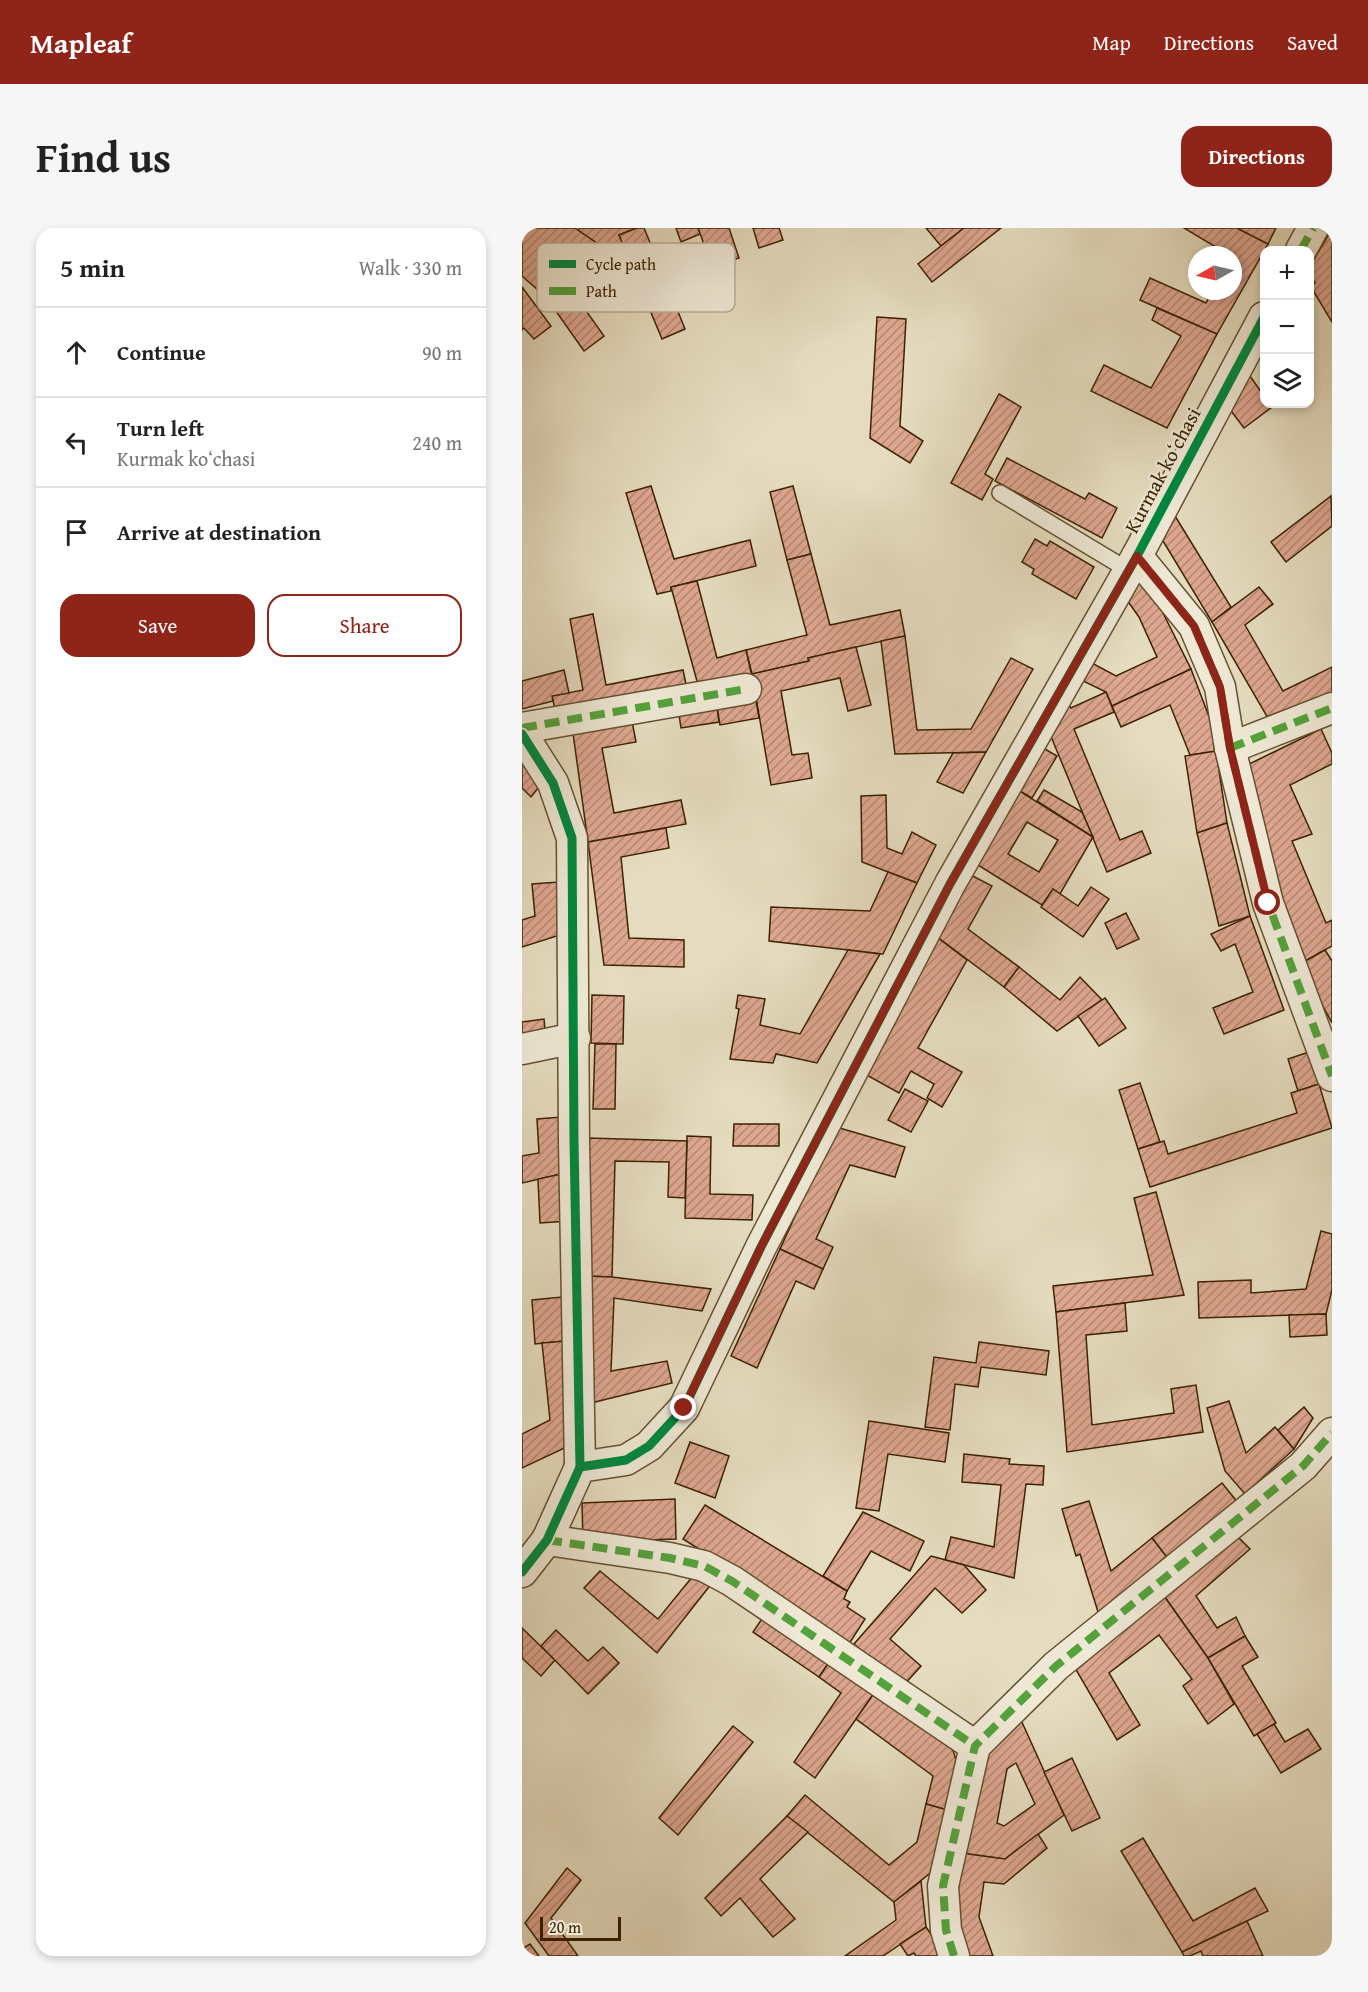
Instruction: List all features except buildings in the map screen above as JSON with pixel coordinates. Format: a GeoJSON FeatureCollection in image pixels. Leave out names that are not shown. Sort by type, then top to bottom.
{"type":"FeatureCollection","features":[{"type":"Feature","properties":{"kind":"street"},"geometry":{"type":"LineString","coordinates":[[1303,246],[1313,228]]}},
{"type":"Feature","properties":{"kind":"street","name":"Kurmak koʻchasi"},"geometry":{"type":"LineString","coordinates":[[580,1467],[626,1460],[649,1446],[684,1408],[761,1247],[950,884],[1132,563],[1260,324]]}},
{"type":"Feature","properties":{"kind":"street"},"geometry":{"type":"LineString","coordinates":[[1132,563],[1194,626],[1220,687],[1230,748],[1268,903],[1332,1076]]}},
{"type":"Feature","properties":{"kind":"street"},"geometry":{"type":"LineString","coordinates":[[522,728],[746,689]]}},
{"type":"Feature","properties":{"kind":"street"},"geometry":{"type":"LineString","coordinates":[[1230,748],[1332,708]]}},
{"type":"Feature","properties":{"kind":"street"},"geometry":{"type":"LineString","coordinates":[[522,734],[552,783],[572,838],[574,1153],[580,1467],[547,1540],[522,1572]]}},
{"type":"Feature","properties":{"kind":"street"},"geometry":{"type":"LineString","coordinates":[[522,1049],[575,1038]]}},
{"type":"Feature","properties":{"kind":"street"},"geometry":{"type":"LineString","coordinates":[[954,1956],[946,1930],[943,1886],[975,1746],[1056,1666],[1303,1466],[1332,1433]]}},
{"type":"Feature","properties":{"kind":"street"},"geometry":{"type":"LineString","coordinates":[[547,1540],[670,1557],[704,1566],[732,1581],[975,1746]]}},
{"type":"Feature","properties":{"kind":"lane"},"geometry":{"type":"LineString","coordinates":[[1000,493],[1132,563]]}},
{"type":"Feature","properties":{"kind":"marked path"},"geometry":{"type":"LineString","coordinates":[[1303,246],[1313,228]]}},
{"type":"Feature","properties":{"kind":"marked path"},"geometry":{"type":"LineString","coordinates":[[1137,556],[1194,626],[1220,687],[1230,748],[1268,903],[1332,1076]]}},
{"type":"Feature","properties":{"kind":"marked path"},"geometry":{"type":"LineString","coordinates":[[522,728],[746,689]]}},
{"type":"Feature","properties":{"kind":"marked path"},"geometry":{"type":"LineString","coordinates":[[1230,748],[1332,708]]}},
{"type":"Feature","properties":{"kind":"marked path"},"geometry":{"type":"LineString","coordinates":[[954,1956],[946,1930],[943,1886],[975,1746],[1056,1666],[1303,1466],[1332,1433]]}},
{"type":"Feature","properties":{"kind":"marked path"},"geometry":{"type":"LineString","coordinates":[[547,1540],[670,1558],[704,1566],[732,1581],[975,1746]]}},
{"type":"Feature","properties":{"kind":"cycle path"},"geometry":{"type":"LineString","coordinates":[[522,1572],[547,1540],[580,1467],[626,1460],[649,1446],[684,1408],[761,1247],[950,884],[1137,556],[1260,325]]}},
{"type":"Feature","properties":{"kind":"cycle path"},"geometry":{"type":"LineString","coordinates":[[522,734],[553,783],[572,838],[574,1141],[580,1467]]}},
{"type":"Feature","properties":{"kind":"route"},"geometry":{"type":"LineString","coordinates":[[684,1408],[761,1247],[950,884],[1137,556],[1194,626],[1220,687],[1230,748],[1268,903]]}}]}
